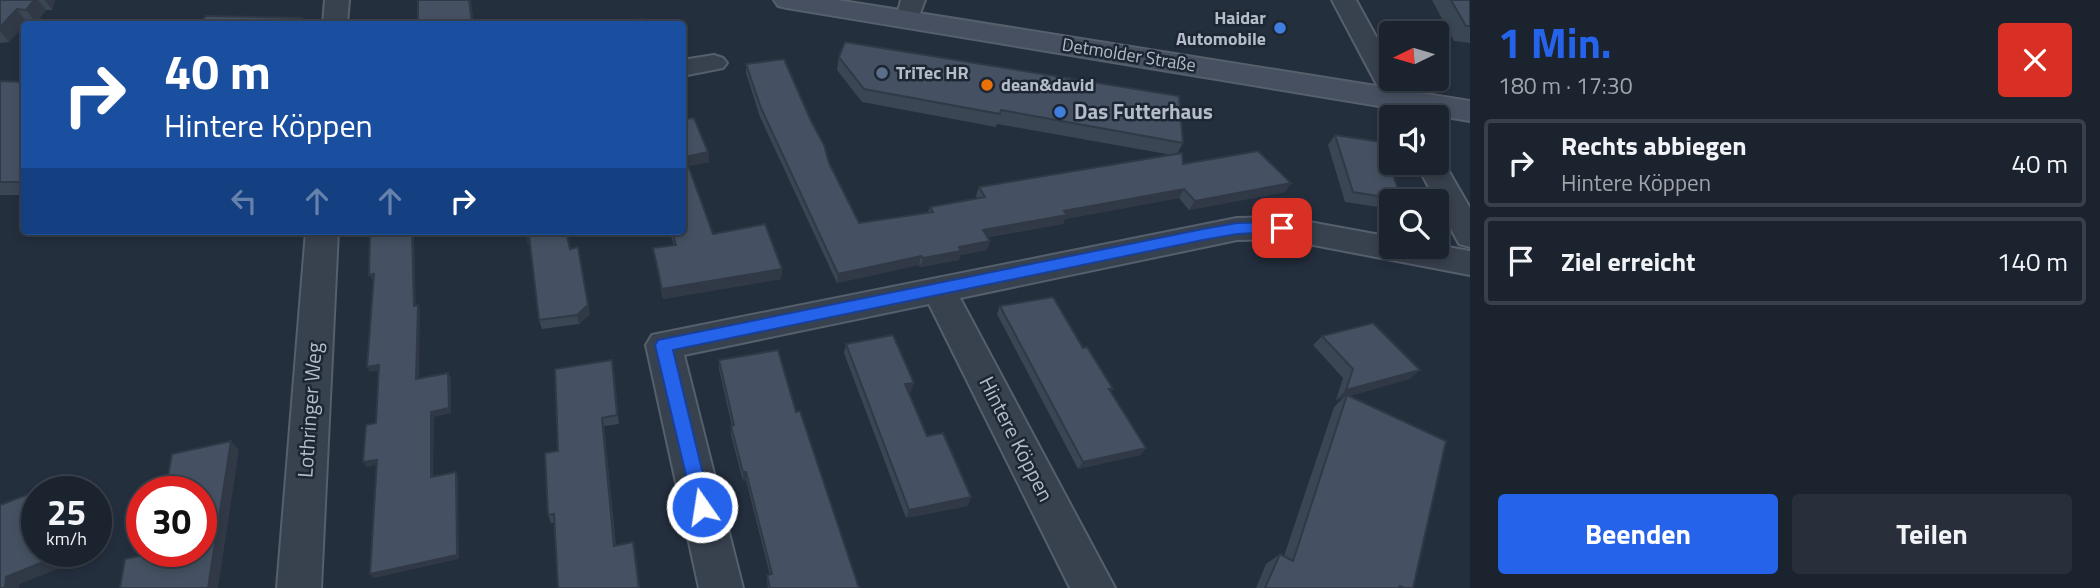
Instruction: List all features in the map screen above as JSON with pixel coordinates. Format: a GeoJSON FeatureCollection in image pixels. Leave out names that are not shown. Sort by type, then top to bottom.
{"type":"FeatureCollection","features":[{"type":"Feature","properties":{"kind":"main road","name":"Detmolder Straße"},"geometry":{"type":"LineString","coordinates":[[788,0],[911,10],[1388,105]]}},
{"type":"Feature","properties":{"kind":"main road","name":"Detmolder Straße"},"geometry":{"type":"LineString","coordinates":[[1449,110],[1470,111]]}},
{"type":"Feature","properties":{"kind":"street"},"geometry":{"type":"LineString","coordinates":[[335,21],[337,0]]}},
{"type":"Feature","properties":{"kind":"street"},"geometry":{"type":"LineString","coordinates":[[1344,0],[1401,105]]}},
{"type":"Feature","properties":{"kind":"street"},"geometry":{"type":"LineString","coordinates":[[686,67],[713,63]]}},
{"type":"Feature","properties":{"kind":"street"},"geometry":{"type":"LineString","coordinates":[[1437,175],[1470,236]]}},
{"type":"Feature","properties":{"kind":"street"},"geometry":{"type":"LineString","coordinates":[[721,588],[664,345],[819,311],[939,290],[1237,229],[1282,228],[1470,263]]}},
{"type":"Feature","properties":{"kind":"street","name":"Lothringer Weg"},"geometry":{"type":"LineString","coordinates":[[299,588],[322,235]]}},
{"type":"Feature","properties":{"kind":"street","name":"Hintere Köppen"},"geometry":{"type":"LineString","coordinates":[[939,290],[1093,588]]}},
{"type":"Feature","properties":{"kind":"building"},"geometry":{"type":"Polygon","coordinates":[[[0,0],[34,0],[26,10],[17,9],[0,27],[0,0]]]}},
{"type":"Feature","properties":{"kind":"building"},"geometry":{"type":"Polygon","coordinates":[[[418,0],[469,0],[472,21],[418,21],[418,0]]]}},
{"type":"Feature","properties":{"kind":"building"},"geometry":{"type":"Polygon","coordinates":[[[1451,0],[1470,0],[1470,26],[1466,26],[1451,0]]]}},
{"type":"Feature","properties":{"kind":"building"},"geometry":{"type":"Polygon","coordinates":[[[206,16],[302,18],[300,21],[202,21],[206,16]]]}},
{"type":"Feature","properties":{"kind":"building"},"geometry":{"type":"Polygon","coordinates":[[[845,42],[1179,96],[1183,143],[1001,110],[1000,114],[864,89],[839,57],[845,42]]]}},
{"type":"Feature","properties":{"kind":"building"},"geometry":{"type":"Polygon","coordinates":[[[784,59],[824,145],[829,163],[859,223],[933,212],[930,207],[985,197],[979,187],[1182,153],[1183,164],[1258,151],[1291,183],[1195,201],[1184,189],[1064,211],[1067,215],[983,230],[990,241],[959,247],[961,251],[923,258],[921,256],[838,274],[761,108],[746,64],[784,59]]]}},
{"type":"Feature","properties":{"kind":"building"},"geometry":{"type":"Polygon","coordinates":[[[0,81],[21,82],[21,182],[0,182],[0,81]]]}},
{"type":"Feature","properties":{"kind":"building"},"geometry":{"type":"Polygon","coordinates":[[[694,118],[708,152],[686,157],[686,119],[694,118]]]}},
{"type":"Feature","properties":{"kind":"building"},"geometry":{"type":"Polygon","coordinates":[[[1335,135],[1379,142],[1379,175],[1393,175],[1398,189],[1379,189],[1379,196],[1353,192],[1335,135]]]}},
{"type":"Feature","properties":{"kind":"building"},"geometry":{"type":"Polygon","coordinates":[[[686,160],[713,234],[765,224],[782,269],[662,289],[653,248],[676,245],[673,235],[686,235],[686,160]]]}},
{"type":"Feature","properties":{"kind":"building"},"geometry":{"type":"Polygon","coordinates":[[[370,235],[412,235],[414,306],[418,305],[416,379],[448,373],[449,408],[431,412],[431,477],[456,472],[457,555],[370,574],[377,460],[363,462],[366,425],[376,423],[379,365],[367,367],[374,274],[369,275],[370,235]]]}},
{"type":"Feature","properties":{"kind":"building"},"geometry":{"type":"Polygon","coordinates":[[[529,235],[567,235],[570,249],[578,247],[588,305],[577,315],[539,320],[529,235]]]}},
{"type":"Feature","properties":{"kind":"building"},"geometry":{"type":"Polygon","coordinates":[[[1053,297],[1083,348],[1087,347],[1113,389],[1109,389],[1146,448],[1083,462],[1000,306],[1053,297]]]}},
{"type":"Feature","properties":{"kind":"building"},"geometry":{"type":"Polygon","coordinates":[[[1373,323],[1420,370],[1346,390],[1353,369],[1322,336],[1373,323]]]}},
{"type":"Feature","properties":{"kind":"building"},"geometry":{"type":"Polygon","coordinates":[[[893,335],[914,383],[905,384],[927,436],[943,433],[971,497],[909,510],[846,344],[893,335]]]}},
{"type":"Feature","properties":{"kind":"building"},"geometry":{"type":"Polygon","coordinates":[[[778,350],[796,412],[800,411],[859,588],[770,588],[767,575],[772,574],[746,472],[743,472],[731,426],[734,425],[719,360],[778,350]]]}},
{"type":"Feature","properties":{"kind":"building"},"geometry":{"type":"Polygon","coordinates":[[[612,360],[617,415],[602,418],[614,546],[633,542],[639,588],[558,588],[554,514],[548,515],[545,453],[558,451],[555,369],[612,360]]]}},
{"type":"Feature","properties":{"kind":"building"},"geometry":{"type":"Polygon","coordinates":[[[1347,395],[1446,441],[1413,588],[1265,588],[1280,554],[1293,561],[1347,395]]]}},
{"type":"Feature","properties":{"kind":"building"},"geometry":{"type":"Polygon","coordinates":[[[231,441],[217,530],[217,476],[168,476],[172,454],[231,441]]]}},
{"type":"Feature","properties":{"kind":"building"},"geometry":{"type":"Polygon","coordinates":[[[21,497],[21,567],[31,567],[6,577],[5,588],[0,588],[0,505],[21,497]]]}},
{"type":"Feature","properties":{"kind":"building"},"geometry":{"type":"Polygon","coordinates":[[[125,559],[126,567],[211,567],[208,588],[120,588],[125,559]]]}},
{"type":"Feature","properties":{"kind":"place","name":"Haidar Automobile"},"geometry":{"type":"Point","coordinates":[1280,28]}},
{"type":"Feature","properties":{"kind":"place","name":"TriTec HR"},"geometry":{"type":"Point","coordinates":[882,73]}},
{"type":"Feature","properties":{"kind":"place","name":"dean&david"},"geometry":{"type":"Point","coordinates":[987,85]}},
{"type":"Feature","properties":{"kind":"place","name":"Das Futterhaus"},"geometry":{"type":"Point","coordinates":[1060,112]}},
{"type":"Feature","properties":{"kind":"route"},"geometry":{"type":"LineString","coordinates":[[702,507],[664,345],[1203,234],[1237,229],[1282,228]]}}]}
